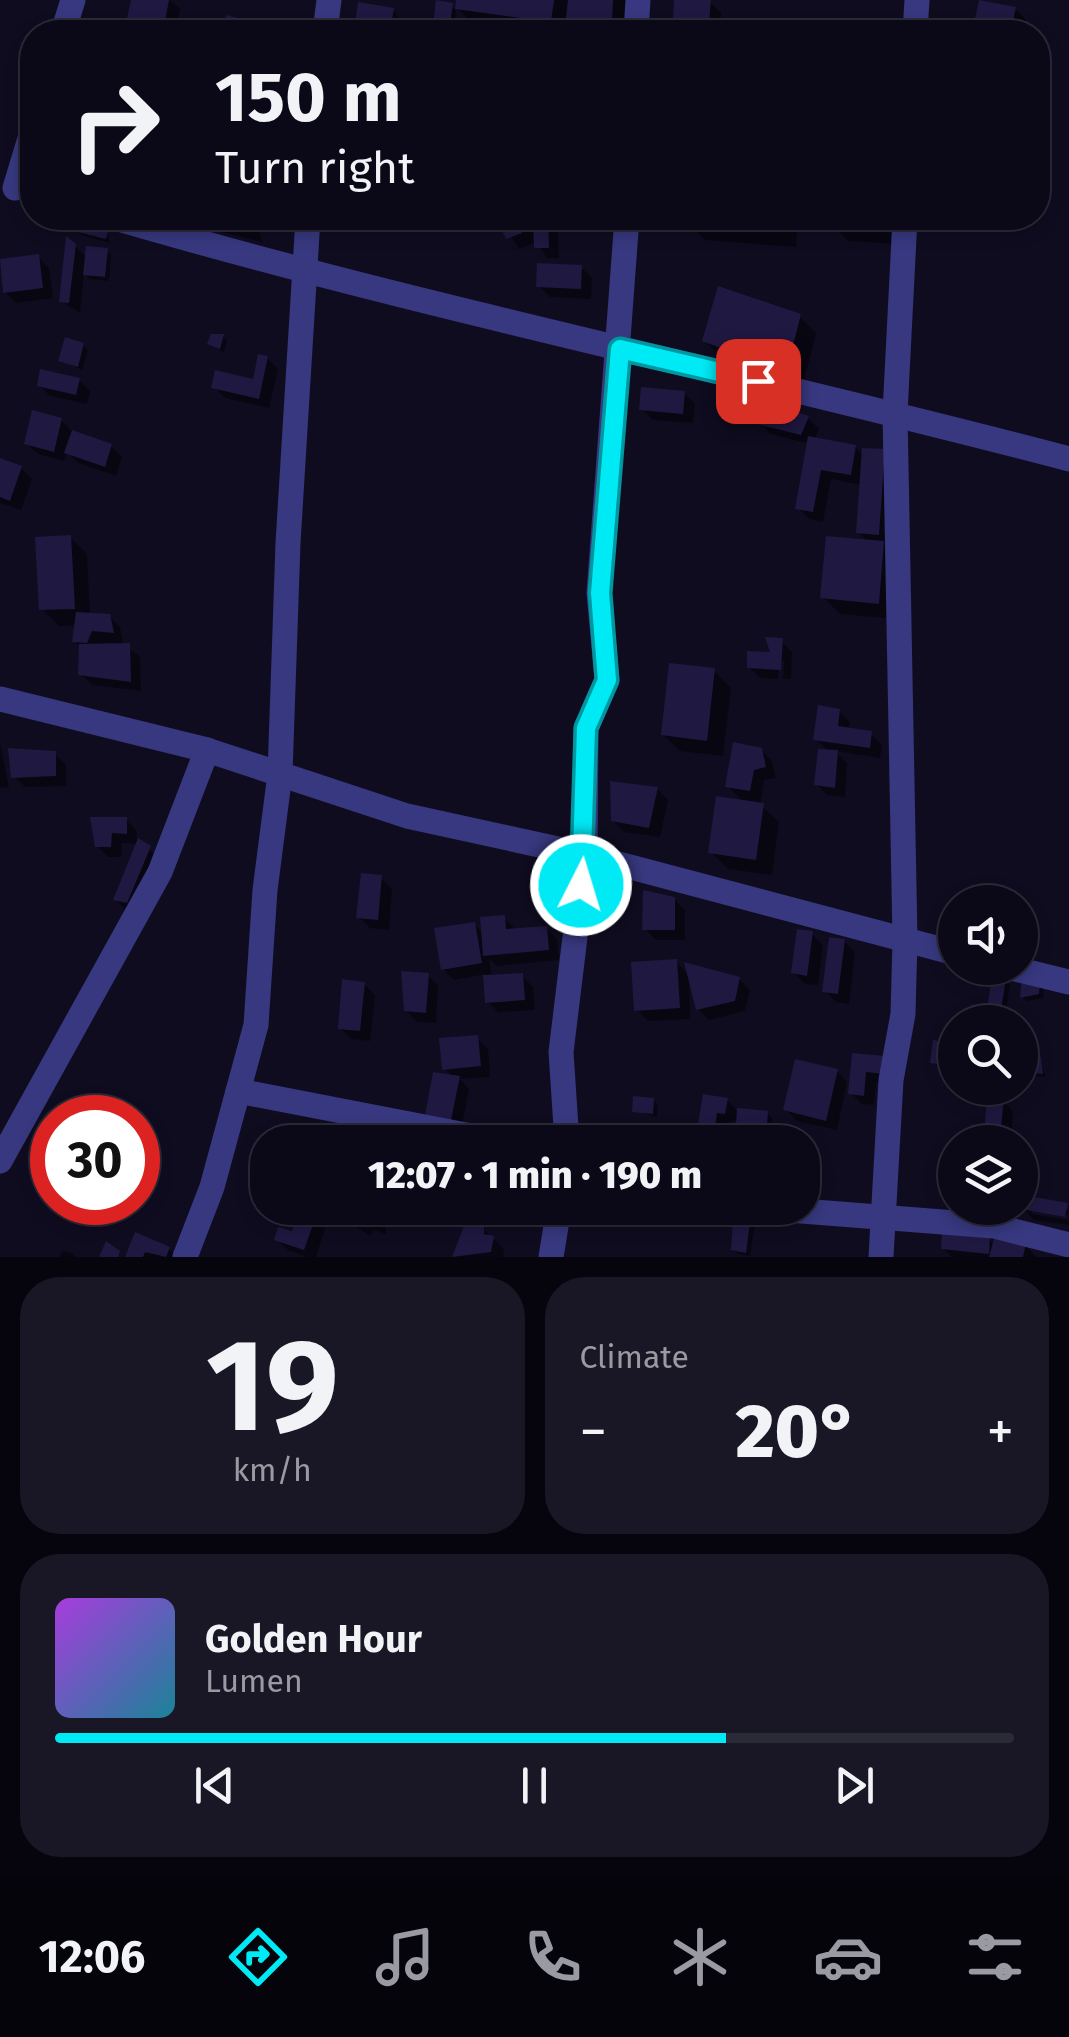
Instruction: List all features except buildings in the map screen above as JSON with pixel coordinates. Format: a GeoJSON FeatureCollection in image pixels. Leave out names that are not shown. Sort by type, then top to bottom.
{"type":"FeatureCollection","features":[{"type":"Feature","properties":{"kind":"street"},"geometry":{"type":"LineString","coordinates":[[156,230],[304,273],[894,413],[1069,459]]}},
{"type":"Feature","properties":{"kind":"street"},"geometry":{"type":"LineString","coordinates":[[185,1257],[212,1186],[256,1025],[265,890],[280,774],[307,230]]}},
{"type":"Feature","properties":{"kind":"street"},"geometry":{"type":"LineString","coordinates":[[566,1125],[561,1052],[585,855],[586,728],[607,680],[600,593],[626,230]]}},
{"type":"Feature","properties":{"kind":"street"},"geometry":{"type":"LineString","coordinates":[[881,1257],[891,1080],[903,1014],[894,413],[904,230]]}},
{"type":"Feature","properties":{"kind":"street"},"geometry":{"type":"LineString","coordinates":[[0,699],[208,750],[408,816],[585,855],[938,949]]}},
{"type":"Feature","properties":{"kind":"street"},"geometry":{"type":"LineString","coordinates":[[0,1161],[160,872],[208,750]]}},
{"type":"Feature","properties":{"kind":"street"},"geometry":{"type":"LineString","coordinates":[[1038,974],[1069,982]]}},
{"type":"Feature","properties":{"kind":"street"},"geometry":{"type":"LineString","coordinates":[[238,1091],[414,1125]]}},
{"type":"Feature","properties":{"kind":"street"},"geometry":{"type":"LineString","coordinates":[[820,1213],[994,1226],[1069,1245]]}},
{"type":"Feature","properties":{"kind":"street"},"geometry":{"type":"LineString","coordinates":[[551,1257],[556,1225]]}},
{"type":"Feature","properties":{"kind":"route"},"geometry":{"type":"LineString","coordinates":[[581,885],[585,855],[586,728],[607,680],[600,593],[620,349],[758,381]]}}]}
